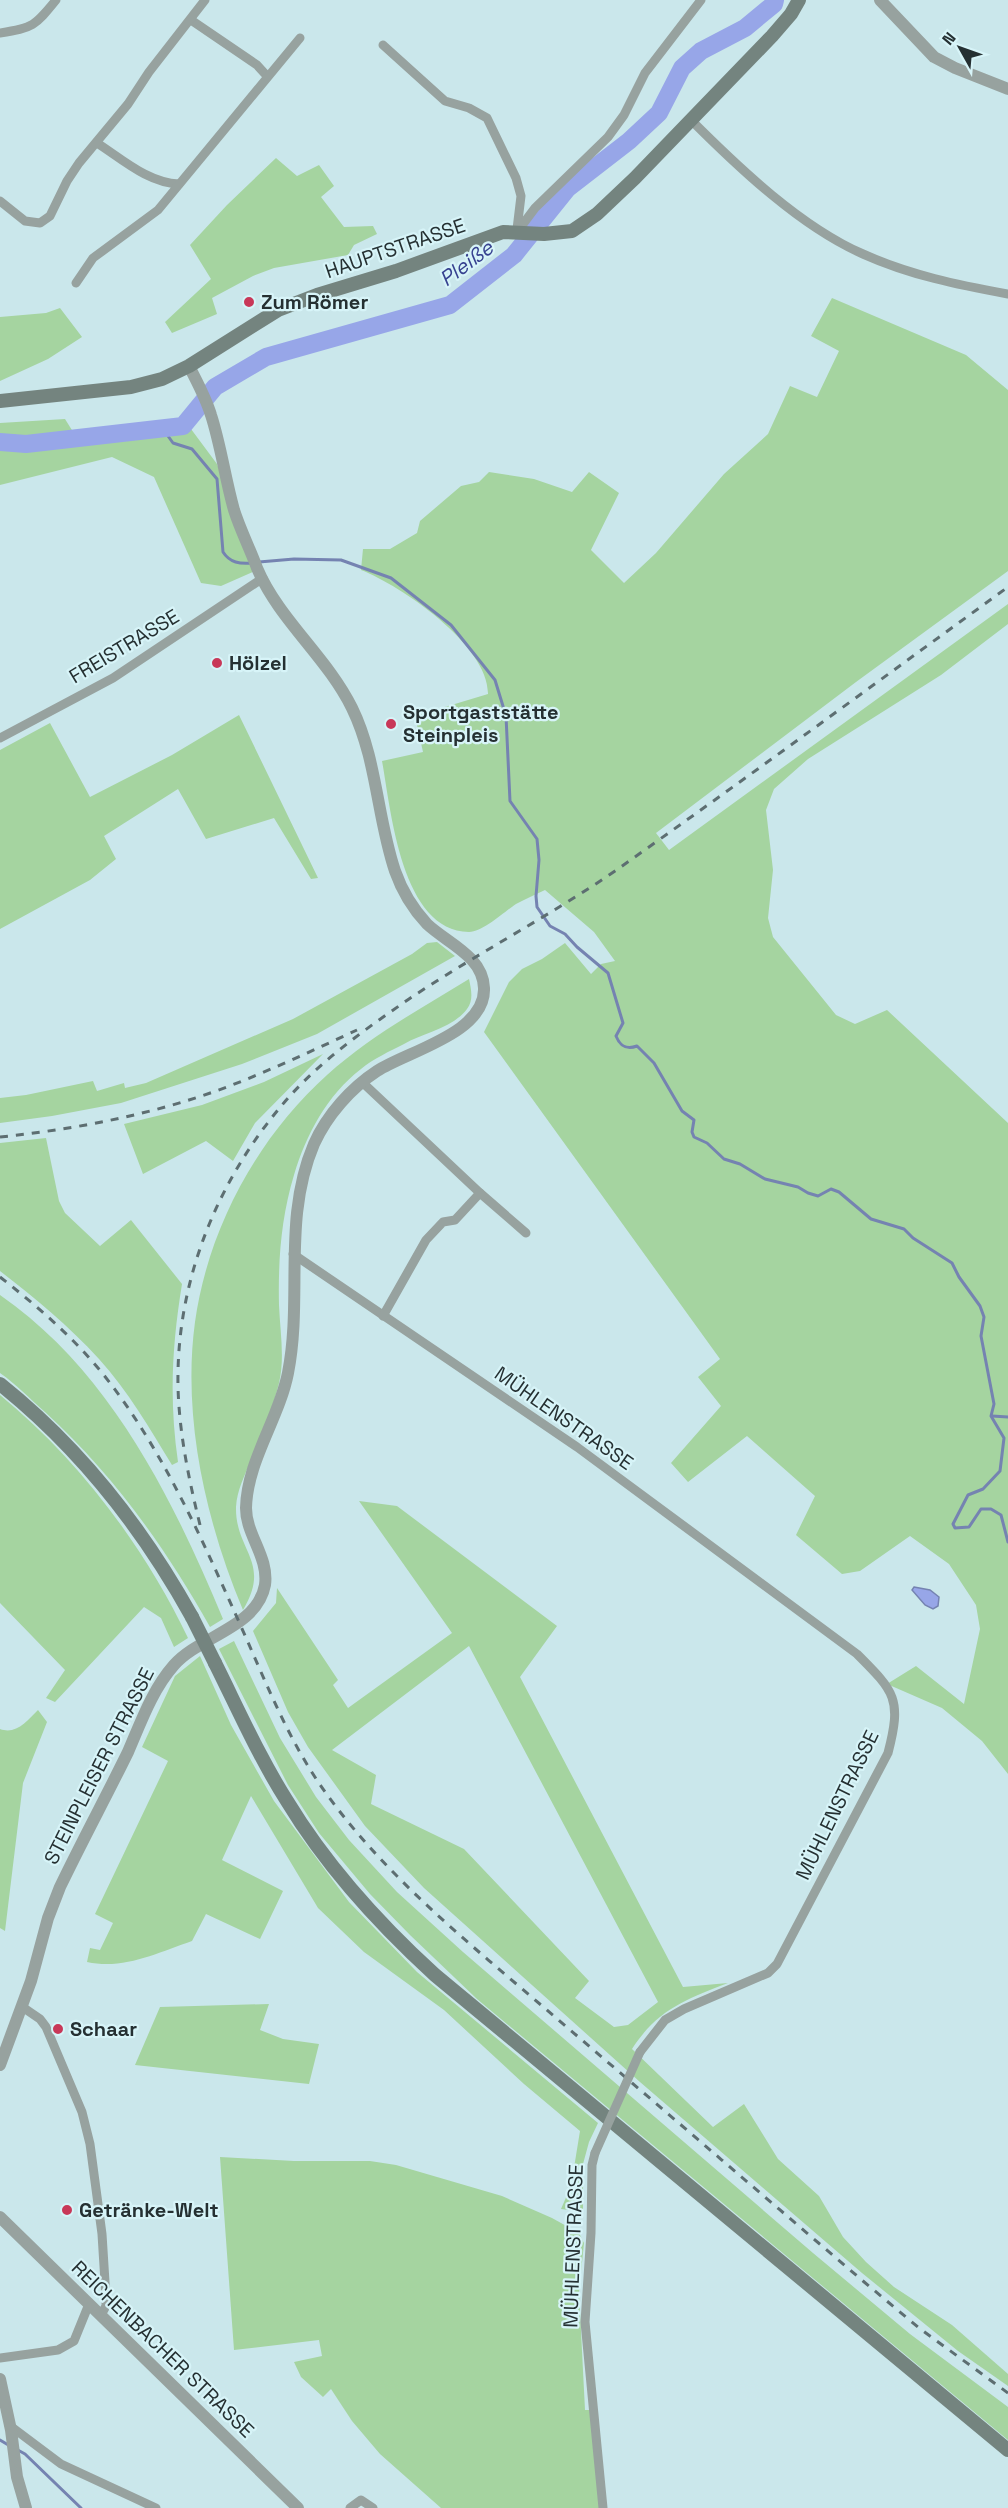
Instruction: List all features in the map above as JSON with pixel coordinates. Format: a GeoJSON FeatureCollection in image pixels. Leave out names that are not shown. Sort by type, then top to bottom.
{"type":"FeatureCollection","features":[{"type":"Feature","properties":{"kind":"main road","name":"HAUPTSTRASSE"},"geometry":{"type":"LineString","coordinates":[[0,401],[131,387],[162,379],[189,366],[279,310],[503,232],[544,234],[572,231],[597,214],[635,178],[778,29],[799,0]]}},
{"type":"Feature","properties":{"kind":"main road"},"geometry":{"type":"LineString","coordinates":[[0,1383],[48,1425],[107,1489],[140,1532],[192,1617],[261,1755],[297,1818],[334,1869],[397,1940],[435,1975],[1008,2450]]}},
{"type":"Feature","properties":{"kind":"street"},"geometry":{"type":"LineString","coordinates":[[0,33],[26,29],[38,22],[56,0]]}},
{"type":"Feature","properties":{"kind":"street"},"geometry":{"type":"LineString","coordinates":[[0,201],[25,221],[39,223],[50,216],[67,181],[79,163],[128,104],[149,72],[205,0]]}},
{"type":"Feature","properties":{"kind":"street"},"geometry":{"type":"LineString","coordinates":[[520,232],[535,208],[608,137],[624,114],[645,73],[701,0]]}},
{"type":"Feature","properties":{"kind":"street"},"geometry":{"type":"LineString","coordinates":[[880,0],[934,57],[1008,89]]}},
{"type":"Feature","properties":{"kind":"street"},"geometry":{"type":"LineString","coordinates":[[191,20],[256,65],[267,76]]}},
{"type":"Feature","properties":{"kind":"street"},"geometry":{"type":"LineString","coordinates":[[76,282],[93,258],[158,210],[300,38]]}},
{"type":"Feature","properties":{"kind":"street"},"geometry":{"type":"LineString","coordinates":[[383,45],[445,101],[469,108],[487,118],[516,178],[521,196],[520,232]]}},
{"type":"Feature","properties":{"kind":"street"},"geometry":{"type":"LineString","coordinates":[[691,120],[749,176],[844,245],[863,255],[937,281],[1008,294]]}},
{"type":"Feature","properties":{"kind":"street"},"geometry":{"type":"LineString","coordinates":[[97,143],[141,172],[167,184],[179,184]]}},
{"type":"Feature","properties":{"kind":"street"},"geometry":{"type":"LineString","coordinates":[[189,366],[211,415],[235,512],[261,575]]}},
{"type":"Feature","properties":{"kind":"street","name":"FREISTRASSE"},"geometry":{"type":"LineString","coordinates":[[0,738],[113,678],[261,575]]}},
{"type":"Feature","properties":{"kind":"street","name":"STEINPLEISER STRASSE"},"geometry":{"type":"LineString","coordinates":[[0,2065],[60,1887],[156,1690],[186,1652],[242,1619],[254,1607],[265,1585],[264,1568],[248,1524],[248,1484],[278,1410],[287,1376],[292,1345],[293,1254],[299,1198],[314,1143],[341,1102],[362,1082],[394,1061],[468,1024],[483,1001],[485,992],[479,970],[464,951],[425,922],[404,892],[395,872],[384,831],[360,726],[350,704],[270,593],[261,575]]}},
{"type":"Feature","properties":{"kind":"street"},"geometry":{"type":"LineString","coordinates":[[362,1082],[526,1233]]}},
{"type":"Feature","properties":{"kind":"street"},"geometry":{"type":"LineString","coordinates":[[383,1316],[426,1240],[443,1222],[455,1220],[480,1192]]}},
{"type":"Feature","properties":{"kind":"street","name":"MÜHLENSTRASSE"},"geometry":{"type":"LineString","coordinates":[[293,1254],[577,1447],[857,1654],[886,1684],[894,1704],[895,1724],[888,1753],[777,1964],[768,1973],[684,2008],[666,2020],[640,2052],[595,2153],[592,2165],[591,2233],[585,2322],[603,2508]]}},
{"type":"Feature","properties":{"kind":"street"},"geometry":{"type":"LineString","coordinates":[[21,2006],[40,2019],[46,2027],[82,2112],[90,2144],[102,2234],[106,2306],[101,2315]]}},
{"type":"Feature","properties":{"kind":"street","name":"REICHENBACHER STRASSE"},"geometry":{"type":"LineString","coordinates":[[0,2217],[298,2508]]}},
{"type":"Feature","properties":{"kind":"street"},"geometry":{"type":"LineString","coordinates":[[0,2358],[58,2350],[74,2341],[89,2304]]}},
{"type":"Feature","properties":{"kind":"street"},"geometry":{"type":"LineString","coordinates":[[0,2379],[17,2477],[26,2508]]}},
{"type":"Feature","properties":{"kind":"street"},"geometry":{"type":"LineString","coordinates":[[10,2427],[61,2464],[156,2508]]}},
{"type":"Feature","properties":{"kind":"street"},"geometry":{"type":"LineString","coordinates":[[350,2508],[361,2500],[374,2508]]}},
{"type":"Feature","properties":{"kind":"green space"},"geometry":{"type":"Polygon","coordinates":[[[276,158],[297,176],[319,165],[334,186],[321,197],[344,227],[373,226],[377,234],[354,245],[348,255],[274,268],[253,276],[212,298],[217,314],[172,333],[165,322],[211,279],[190,245],[227,205],[276,158]]]}},
{"type":"Feature","properties":{"kind":"green space"},"geometry":{"type":"Polygon","coordinates":[[[832,298],[966,355],[1008,390],[1008,571],[656,833],[669,850],[1008,604],[1008,624],[941,675],[808,759],[774,789],[766,810],[773,870],[768,918],[773,937],[836,1015],[855,1024],[887,1010],[1008,1123],[1008,1774],[982,1741],[942,1708],[887,1684],[916,1666],[964,1704],[980,1629],[976,1605],[949,1564],[910,1536],[860,1571],[842,1574],[796,1535],[815,1496],[747,1436],[688,1482],[671,1463],[721,1406],[698,1377],[720,1359],[484,1032],[509,982],[522,969],[565,943],[591,974],[601,964],[615,961],[594,932],[545,890],[516,904],[475,931],[469,932],[446,926],[428,912],[414,890],[403,864],[382,761],[423,752],[415,716],[488,694],[485,676],[459,638],[440,620],[398,589],[361,570],[363,549],[390,549],[417,533],[420,521],[461,486],[479,482],[489,472],[534,479],[572,492],[589,472],[619,493],[591,550],[624,583],[656,553],[724,474],[768,434],[790,386],[817,397],[839,351],[811,336],[832,298]]]}},
{"type":"Feature","properties":{"kind":"green space"},"geometry":{"type":"Polygon","coordinates":[[[60,308],[82,337],[48,359],[0,381],[0,317],[46,313],[60,308]]]}},
{"type":"Feature","properties":{"kind":"green space"},"geometry":{"type":"Polygon","coordinates":[[[65,419],[75,435],[191,429],[217,464],[255,571],[221,586],[201,583],[154,477],[112,457],[0,485],[0,423],[65,419]]]}},
{"type":"Feature","properties":{"kind":"green space"},"geometry":{"type":"Polygon","coordinates":[[[239,715],[318,878],[311,879],[274,818],[206,839],[178,789],[104,836],[116,859],[90,880],[0,929],[0,750],[50,723],[90,797],[172,755],[239,715]]]}},
{"type":"Feature","properties":{"kind":"green space"},"geometry":{"type":"Polygon","coordinates":[[[437,942],[455,956],[317,1034],[242,1064],[121,1103],[0,1123],[0,1098],[93,1081],[97,1091],[124,1083],[125,1088],[146,1083],[293,1019],[412,954],[427,943],[437,942]]]}},
{"type":"Feature","properties":{"kind":"green space"},"geometry":{"type":"Polygon","coordinates":[[[469,979],[471,1002],[461,1016],[446,1026],[412,1040],[376,1059],[349,1079],[319,1117],[299,1160],[286,1207],[281,1240],[279,1305],[281,1374],[270,1412],[242,1483],[236,1507],[237,1522],[250,1557],[254,1580],[251,1594],[243,1610],[208,1506],[195,1432],[192,1358],[195,1322],[211,1253],[224,1220],[258,1156],[302,1100],[327,1075],[360,1048],[469,979]]]}},
{"type":"Feature","properties":{"kind":"green space"},"geometry":{"type":"Polygon","coordinates":[[[323,1054],[255,1123],[233,1161],[206,1141],[143,1174],[124,1124],[202,1105],[264,1082],[323,1054]]]}},
{"type":"Feature","properties":{"kind":"green space"},"geometry":{"type":"Polygon","coordinates":[[[46,1138],[59,1201],[65,1213],[100,1246],[131,1220],[182,1284],[173,1373],[173,1417],[178,1462],[172,1465],[110,1371],[76,1335],[0,1271],[0,1143],[46,1138]]]}},
{"type":"Feature","properties":{"kind":"green space"},"geometry":{"type":"Polygon","coordinates":[[[0,1295],[39,1326],[74,1361],[106,1399],[134,1440],[183,1528],[223,1619],[210,1627],[175,1568],[115,1486],[70,1436],[0,1373],[0,1295]]]}},
{"type":"Feature","properties":{"kind":"green space"},"geometry":{"type":"Polygon","coordinates":[[[0,1395],[57,1447],[107,1506],[151,1570],[188,1638],[174,1647],[161,1618],[144,1607],[55,1702],[46,1698],[65,1670],[0,1603],[0,1395]]]}},
{"type":"Feature","properties":{"kind":"green space"},"geometry":{"type":"Polygon","coordinates":[[[359,1501],[397,1506],[557,1626],[520,1677],[683,1987],[728,1983],[686,2001],[662,2015],[632,2049],[713,2127],[744,2104],[778,2159],[819,2196],[843,2237],[866,2262],[894,2287],[952,2325],[1008,2374],[1008,2386],[958,2351],[862,2273],[640,2082],[424,1888],[365,1826],[308,1747],[288,1712],[253,1631],[276,1603],[277,1588],[338,1680],[333,1685],[348,1708],[452,1633],[359,1501]],[[469,1646],[332,1750],[376,1775],[371,1804],[464,1849],[589,1981],[575,1998],[614,2027],[628,2025],[658,2002],[469,1646]]]}},
{"type":"Feature","properties":{"kind":"green space"},"geometry":{"type":"Polygon","coordinates":[[[234,1641],[280,1738],[316,1797],[349,1840],[397,1892],[463,1952],[813,2253],[910,2334],[1008,2407],[1008,2440],[477,1999],[370,1894],[319,1833],[288,1785],[219,1649],[234,1641]]]}},
{"type":"Feature","properties":{"kind":"green space"},"geometry":{"type":"Polygon","coordinates":[[[200,1656],[231,1725],[274,1801],[349,1902],[417,1972],[598,2123],[589,2142],[583,2164],[583,2209],[577,2211],[561,2209],[571,2186],[580,2131],[524,2084],[444,2010],[364,1952],[318,1908],[251,1796],[222,1860],[283,1891],[260,1939],[206,1914],[192,1941],[127,1962],[101,1964],[87,1962],[90,1948],[100,1950],[113,1923],[95,1914],[168,1761],[142,1747],[175,1676],[200,1656]]]}},
{"type":"Feature","properties":{"kind":"green space"},"geometry":{"type":"Polygon","coordinates":[[[38,1710],[47,1722],[23,1783],[5,1931],[0,1928],[0,1729],[16,1729],[38,1710]]]}},
{"type":"Feature","properties":{"kind":"green space"},"geometry":{"type":"Polygon","coordinates":[[[269,2004],[260,2030],[283,2039],[319,2044],[309,2084],[135,2065],[160,2007],[269,2004]]]}},
{"type":"Feature","properties":{"kind":"green space"},"geometry":{"type":"Polygon","coordinates":[[[220,2157],[294,2161],[370,2161],[396,2165],[502,2196],[552,2218],[579,2233],[584,2243],[579,2292],[585,2410],[598,2410],[599,2508],[441,2508],[380,2454],[352,2421],[331,2389],[323,2397],[301,2377],[294,2362],[322,2356],[319,2340],[234,2350],[220,2157]]]}},
{"type":"Feature","properties":{"kind":"water"},"geometry":{"type":"Polygon","coordinates":[[[914,1587],[930,1590],[939,1597],[938,1606],[933,1609],[925,1605],[912,1590],[914,1587]]]}},
{"type":"Feature","properties":{"kind":"waterway","name":"Pleiße"},"geometry":{"type":"LineString","coordinates":[[0,442],[26,444],[183,426],[215,387],[266,357],[450,305],[514,255],[567,189],[629,141],[659,113],[682,68],[701,51],[745,28],[774,4],[775,0]]}},
{"type":"Feature","properties":{"kind":"waterway"},"geometry":{"type":"LineString","coordinates":[[163,429],[173,443],[192,449],[217,479],[223,552],[236,562],[252,563]]}},
{"type":"Feature","properties":{"kind":"waterway"},"geometry":{"type":"LineString","coordinates":[[259,562],[294,559],[341,560],[391,578],[451,625],[495,680],[506,716],[510,801],[537,839],[539,860],[537,907],[550,926],[565,934],[608,973],[623,1023],[616,1036],[622,1045],[637,1046],[654,1063],[682,1111],[694,1120],[692,1132],[694,1137],[707,1143],[724,1159],[740,1164],[765,1179],[798,1187],[818,1196],[831,1189],[839,1192],[871,1219],[904,1229],[913,1238],[952,1263],[980,1306],[984,1317],[981,1336],[994,1404],[991,1416],[1004,1438],[1000,1471],[983,1489],[968,1495],[953,1524],[955,1528],[969,1527],[981,1509],[991,1509],[1001,1515],[1008,1542]]}},
{"type":"Feature","properties":{"kind":"waterway"},"geometry":{"type":"LineString","coordinates":[[992,1416],[1008,1417]]}},
{"type":"Feature","properties":{"kind":"waterway"},"geometry":{"type":"LineString","coordinates":[[0,2440],[10,2446]]}},
{"type":"Feature","properties":{"kind":"waterway"},"geometry":{"type":"LineString","coordinates":[[16,2449],[25,2454],[81,2508]]}},
{"type":"Feature","properties":{"kind":"railway"},"geometry":{"type":"LineString","coordinates":[[200,1525],[180,1421],[179,1346],[185,1307],[194,1268],[223,1195],[242,1160],[289,1097],[331,1057],[377,1021],[434,982],[615,871],[1008,587]]}},
{"type":"Feature","properties":{"kind":"railway"},"geometry":{"type":"LineString","coordinates":[[0,1137],[87,1125],[144,1113],[200,1097],[292,1060],[357,1030]]}},
{"type":"Feature","properties":{"kind":"railway"},"geometry":{"type":"LineString","coordinates":[[0,1277],[79,1347],[103,1374],[144,1432],[195,1526],[279,1712],[301,1755],[328,1796],[379,1857],[435,1913],[863,2281],[919,2328],[1008,2393]]}},
{"type":"Feature","properties":{"kind":"place","name":"Zum Römer"},"geometry":{"type":"Point","coordinates":[249,302]}},
{"type":"Feature","properties":{"kind":"place","name":"Hölzel"},"geometry":{"type":"Point","coordinates":[217,663]}},
{"type":"Feature","properties":{"kind":"place","name":"Sportgaststätte Steinpleis"},"geometry":{"type":"Point","coordinates":[391,724]}},
{"type":"Feature","properties":{"kind":"place","name":"Schaar"},"geometry":{"type":"Point","coordinates":[58,2029]}},
{"type":"Feature","properties":{"kind":"place","name":"Getränke-Welt"},"geometry":{"type":"Point","coordinates":[67,2210]}}]}
